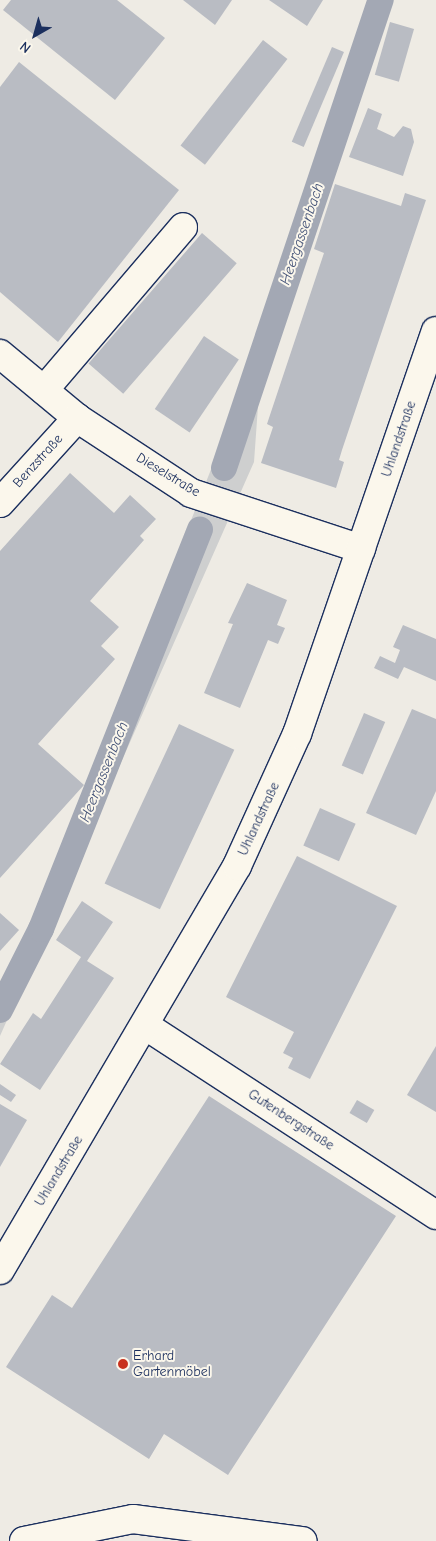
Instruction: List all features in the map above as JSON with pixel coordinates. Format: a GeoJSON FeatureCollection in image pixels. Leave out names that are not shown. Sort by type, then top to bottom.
{"type":"FeatureCollection","features":[{"type":"Feature","properties":{"kind":"street"},"geometry":{"type":"LineString","coordinates":[[44,390],[183,227]]}},
{"type":"Feature","properties":{"kind":"street","name":"Uhlandstraße"},"geometry":{"type":"LineString","coordinates":[[0,1270],[146,1026],[237,866],[297,734],[436,330]]}},
{"type":"Feature","properties":{"kind":"street","name":"Dieselstraße"},"geometry":{"type":"LineString","coordinates":[[0,354],[77,418],[191,493],[361,549]]}},
{"type":"Feature","properties":{"kind":"street","name":"Benzstraße"},"geometry":{"type":"LineString","coordinates":[[0,503],[77,418]]}},
{"type":"Feature","properties":{"kind":"street","name":"Gutenbergstraße"},"geometry":{"type":"LineString","coordinates":[[146,1026],[436,1215]]}},
{"type":"Feature","properties":{"kind":"street"},"geometry":{"type":"LineString","coordinates":[[24,1541],[133,1519],[303,1541]]}},
{"type":"Feature","properties":{"kind":"shaded area"},"geometry":{"type":"Polygon","coordinates":[[[263,337],[254,462],[0,1036],[0,989],[29,933],[263,337]]]}},
{"type":"Feature","properties":{"kind":"building"},"geometry":{"type":"Polygon","coordinates":[[[11,0],[117,0],[165,38],[115,100],[3,10],[11,0]]]}},
{"type":"Feature","properties":{"kind":"building"},"geometry":{"type":"Polygon","coordinates":[[[183,0],[232,0],[215,25],[183,0]]]}},
{"type":"Feature","properties":{"kind":"building"},"geometry":{"type":"Polygon","coordinates":[[[269,0],[323,0],[307,26],[269,0]]]}},
{"type":"Feature","properties":{"kind":"building"},"geometry":{"type":"Polygon","coordinates":[[[390,22],[414,29],[399,82],[375,75],[390,22]]]}},
{"type":"Feature","properties":{"kind":"building"},"geometry":{"type":"Polygon","coordinates":[[[263,40],[287,59],[205,165],[181,146],[263,40]]]}},
{"type":"Feature","properties":{"kind":"building"},"geometry":{"type":"Polygon","coordinates":[[[332,47],[344,52],[304,147],[292,142],[332,47]]]}},
{"type":"Feature","properties":{"kind":"building"},"geometry":{"type":"Polygon","coordinates":[[[19,62],[179,190],[58,342],[0,292],[0,87],[19,62]]]}},
{"type":"Feature","properties":{"kind":"building"},"geometry":{"type":"Polygon","coordinates":[[[368,108],[382,114],[377,129],[394,137],[403,126],[411,129],[414,142],[403,176],[349,157],[368,108]]]}},
{"type":"Feature","properties":{"kind":"building"},"geometry":{"type":"Polygon","coordinates":[[[335,184],[401,206],[405,193],[426,200],[342,450],[339,460],[344,462],[336,488],[261,463],[273,427],[267,424],[324,253],[314,249],[335,184]]]}},
{"type":"Feature","properties":{"kind":"building"},"geometry":{"type":"Polygon","coordinates":[[[202,233],[237,263],[123,394],[89,364],[202,233]]]}},
{"type":"Feature","properties":{"kind":"building"},"geometry":{"type":"Polygon","coordinates":[[[204,336],[239,359],[190,432],[155,409],[204,336]]]}},
{"type":"Feature","properties":{"kind":"building"},"geometry":{"type":"Polygon","coordinates":[[[70,473],[114,513],[130,495],[156,519],[140,536],[144,540],[90,601],[119,627],[101,646],[115,659],[38,744],[84,785],[0,878],[0,551],[70,473]]]}},
{"type":"Feature","properties":{"kind":"building"},"geometry":{"type":"Polygon","coordinates":[[[247,583],[287,600],[277,625],[285,628],[278,644],[268,640],[240,708],[204,693],[233,624],[228,623],[247,583]]]}},
{"type":"Feature","properties":{"kind":"building"},"geometry":{"type":"Polygon","coordinates":[[[403,625],[436,639],[436,681],[404,667],[398,679],[374,668],[380,656],[395,663],[400,650],[393,647],[403,625]]]}},
{"type":"Feature","properties":{"kind":"building"},"geometry":{"type":"Polygon","coordinates":[[[412,709],[436,719],[436,791],[416,835],[366,813],[412,709]]]}},
{"type":"Feature","properties":{"kind":"building"},"geometry":{"type":"Polygon","coordinates":[[[364,713],[385,722],[363,774],[342,765],[364,713]]]}},
{"type":"Feature","properties":{"kind":"building"},"geometry":{"type":"Polygon","coordinates":[[[179,724],[234,750],[160,909],[105,884],[179,724]]]}},
{"type":"Feature","properties":{"kind":"building"},"geometry":{"type":"Polygon","coordinates":[[[320,808],[356,824],[339,861],[303,845],[320,808]]]}},
{"type":"Feature","properties":{"kind":"building"},"geometry":{"type":"Polygon","coordinates":[[[297,856],[397,906],[310,1079],[288,1068],[293,1058],[283,1053],[294,1032],[226,997],[297,856]]]}},
{"type":"Feature","properties":{"kind":"building"},"geometry":{"type":"Polygon","coordinates":[[[82,901],[113,922],[87,961],[114,978],[40,1090],[0,1064],[33,1013],[41,1019],[81,957],[56,940],[82,901]]]}},
{"type":"Feature","properties":{"kind":"building"},"geometry":{"type":"Polygon","coordinates":[[[0,913],[19,930],[0,951],[0,913]]]}},
{"type":"Feature","properties":{"kind":"building"},"geometry":{"type":"Polygon","coordinates":[[[436,1046],[436,1112],[407,1095],[436,1046]]]}},
{"type":"Feature","properties":{"kind":"building"},"geometry":{"type":"Polygon","coordinates":[[[0,1084],[16,1095],[11,1102],[0,1095],[0,1084]]]}},
{"type":"Feature","properties":{"kind":"building"},"geometry":{"type":"Polygon","coordinates":[[[209,1096],[396,1216],[228,1475],[164,1434],[149,1459],[6,1367],[52,1295],[72,1308],[209,1096]]]}},
{"type":"Feature","properties":{"kind":"building"},"geometry":{"type":"Polygon","coordinates":[[[357,1100],[374,1110],[367,1123],[349,1113],[357,1100]]]}},
{"type":"Feature","properties":{"kind":"building"},"geometry":{"type":"Polygon","coordinates":[[[0,1104],[27,1120],[0,1167],[0,1104]]]}},
{"type":"Feature","properties":{"kind":"waterway","name":"Heergassenbach"},"geometry":{"type":"LineString","coordinates":[[224,468],[381,0]]}},
{"type":"Feature","properties":{"kind":"waterway","name":"Heergassenbach"},"geometry":{"type":"LineString","coordinates":[[0,1010],[41,929],[200,530]]}},
{"type":"Feature","properties":{"kind":"place","name":"Erhard Gartenmöbel"},"geometry":{"type":"Point","coordinates":[123,1364]}}]}
